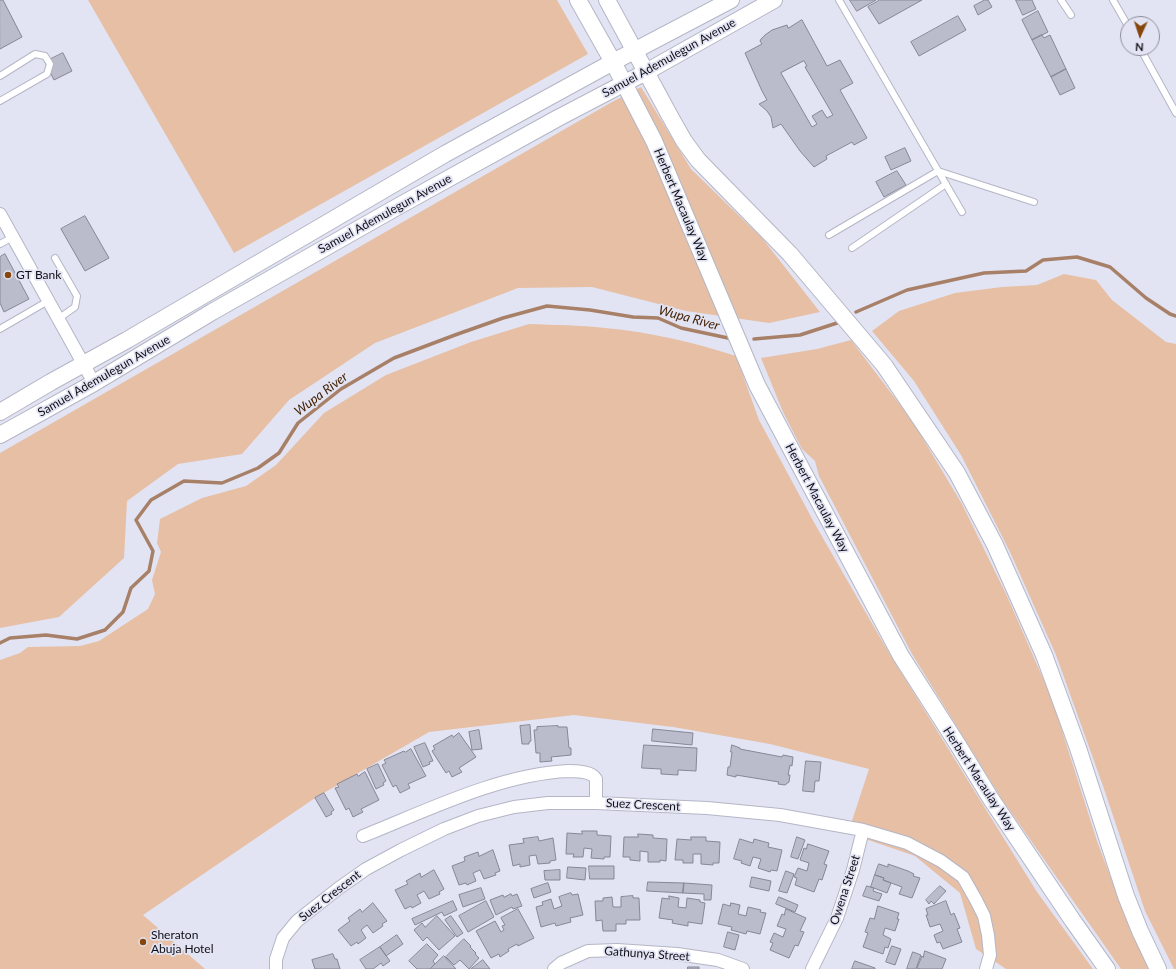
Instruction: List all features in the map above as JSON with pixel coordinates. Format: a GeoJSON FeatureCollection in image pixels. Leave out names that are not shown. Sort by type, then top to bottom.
{"type":"FeatureCollection","features":[{"type":"Feature","properties":{"kind":"main road","name":"Herbert Macaulay Way"},"geometry":{"type":"LineString","coordinates":[[578,0],[625,84],[654,141],[757,385],[901,656],[991,799],[1107,969]]}},
{"type":"Feature","properties":{"kind":"main road"},"geometry":{"type":"LineString","coordinates":[[607,0],[670,118],[698,160],[790,254],[884,365],[957,473],[995,545],[1044,656],[1078,748],[1126,896],[1140,932],[1158,969]]}},
{"type":"Feature","properties":{"kind":"main road","name":"Samuel Ademulegun Avenue"},"geometry":{"type":"LineString","coordinates":[[0,412],[127,340],[445,154],[613,62],[731,0]]}},
{"type":"Feature","properties":{"kind":"main road","name":"Samuel Ademulegun Avenue"},"geometry":{"type":"LineString","coordinates":[[0,435],[94,383],[212,312],[383,215],[558,118],[625,84],[774,0]]}},
{"type":"Feature","properties":{"kind":"street"},"geometry":{"type":"LineString","coordinates":[[0,214],[94,383]]}},
{"type":"Feature","properties":{"kind":"street"},"geometry":{"type":"LineString","coordinates":[[363,836],[458,798],[493,786],[550,772],[576,771],[592,774],[596,779],[596,803]]}},
{"type":"Feature","properties":{"kind":"street","name":"Suez Crescent"},"geometry":{"type":"LineString","coordinates":[[276,969],[276,959],[283,938],[298,921],[338,888],[366,869],[444,828],[478,816],[514,807],[548,803],[596,803],[707,808],[780,815],[863,830],[907,843],[941,861],[963,877],[976,900],[985,923],[990,955],[986,969]]}},
{"type":"Feature","properties":{"kind":"street","name":"Owena Street"},"geometry":{"type":"LineString","coordinates":[[812,969],[837,918],[851,876],[863,830]]}},
{"type":"Feature","properties":{"kind":"street","name":"Gathunya Street"},"geometry":{"type":"LineString","coordinates":[[554,969],[561,963],[588,951],[617,950],[677,954],[718,960],[743,969]]}},
{"type":"Feature","properties":{"kind":"lane"},"geometry":{"type":"LineString","coordinates":[[839,0],[962,212]]}},
{"type":"Feature","properties":{"kind":"lane"},"geometry":{"type":"LineString","coordinates":[[1061,0],[1071,15]]}},
{"type":"Feature","properties":{"kind":"lane"},"geometry":{"type":"LineString","coordinates":[[1113,0],[1122,16]]}},
{"type":"Feature","properties":{"kind":"lane"},"geometry":{"type":"LineString","coordinates":[[0,76],[35,54],[45,56],[50,64],[46,74],[0,101]]}},
{"type":"Feature","properties":{"kind":"lane"},"geometry":{"type":"LineString","coordinates":[[1144,56],[1176,113]]}},
{"type":"Feature","properties":{"kind":"lane"},"geometry":{"type":"LineString","coordinates":[[829,235],[938,171],[1034,202]]}},
{"type":"Feature","properties":{"kind":"lane"},"geometry":{"type":"LineString","coordinates":[[852,248],[946,184]]}},
{"type":"Feature","properties":{"kind":"lane"},"geometry":{"type":"LineString","coordinates":[[0,244],[13,237]]}},
{"type":"Feature","properties":{"kind":"lane"},"geometry":{"type":"LineString","coordinates":[[55,258],[77,296],[75,307],[58,319]]}},
{"type":"Feature","properties":{"kind":"lane"},"geometry":{"type":"LineString","coordinates":[[0,329],[48,301]]}},
{"type":"Feature","properties":{"kind":"shaded area"},"geometry":{"type":"Polygon","coordinates":[[[88,0],[557,0],[588,54],[234,253],[88,0]]]}},
{"type":"Feature","properties":{"kind":"shaded area"},"geometry":{"type":"Polygon","coordinates":[[[641,87],[691,169],[762,238],[820,312],[769,323],[686,311],[592,287],[518,288],[375,343],[289,400],[242,454],[178,464],[127,501],[124,558],[59,617],[0,628],[0,453],[612,102],[641,87]]]}},
{"type":"Feature","properties":{"kind":"shaded area"},"geometry":{"type":"Polygon","coordinates":[[[1064,274],[1096,280],[1112,300],[1166,342],[1176,344],[1176,969],[1174,969],[1145,911],[1103,786],[1056,655],[1010,552],[961,455],[914,381],[872,331],[899,311],[955,293],[1002,287],[1037,285],[1064,274]]]}},
{"type":"Feature","properties":{"kind":"shaded area"},"geometry":{"type":"Polygon","coordinates":[[[529,324],[586,326],[638,332],[704,346],[736,356],[759,420],[816,526],[889,653],[1037,892],[1093,969],[1006,969],[976,949],[960,893],[915,856],[848,833],[869,769],[770,744],[673,727],[574,715],[429,732],[315,798],[143,915],[205,969],[0,969],[0,660],[20,653],[28,647],[80,646],[99,641],[148,609],[155,594],[152,580],[161,552],[157,543],[160,519],[202,498],[246,486],[276,465],[324,413],[386,375],[471,342],[529,324]]]}},
{"type":"Feature","properties":{"kind":"shaded area"},"geometry":{"type":"Polygon","coordinates":[[[851,340],[913,422],[962,504],[1007,596],[1052,699],[1097,841],[1129,926],[1150,969],[1121,969],[1001,798],[912,654],[819,476],[815,461],[802,449],[783,412],[761,358],[817,349],[851,340]]]}},
{"type":"Feature","properties":{"kind":"building"},"geometry":{"type":"Polygon","coordinates":[[[0,0],[3,0],[22,37],[0,49],[0,0]]]}},
{"type":"Feature","properties":{"kind":"building"},"geometry":{"type":"Polygon","coordinates":[[[850,0],[876,0],[857,11],[850,0]]]}},
{"type":"Feature","properties":{"kind":"building"},"geometry":{"type":"Polygon","coordinates":[[[880,0],[922,0],[879,24],[868,7],[880,0]]]}},
{"type":"Feature","properties":{"kind":"building"},"geometry":{"type":"Polygon","coordinates":[[[988,0],[992,7],[978,15],[974,6],[988,0]]]}},
{"type":"Feature","properties":{"kind":"building"},"geometry":{"type":"Polygon","coordinates":[[[1016,0],[1032,0],[1036,9],[1023,15],[1016,0]]]}},
{"type":"Feature","properties":{"kind":"building"},"geometry":{"type":"Polygon","coordinates":[[[1038,11],[1048,32],[1032,40],[1022,20],[1038,11]]]}},
{"type":"Feature","properties":{"kind":"building"},"geometry":{"type":"Polygon","coordinates":[[[958,16],[966,30],[919,56],[911,42],[958,16]]]}},
{"type":"Feature","properties":{"kind":"building"},"geometry":{"type":"Polygon","coordinates":[[[802,20],[827,66],[840,60],[853,83],[840,90],[867,138],[854,145],[852,142],[826,156],[827,159],[814,167],[800,151],[781,124],[773,128],[771,117],[759,104],[767,100],[745,53],[762,44],[760,41],[761,39],[772,30],[787,25],[788,28],[802,20]],[[804,61],[781,73],[812,127],[817,124],[812,116],[822,110],[827,118],[833,115],[805,67],[807,66],[804,61]]]}},
{"type":"Feature","properties":{"kind":"building"},"geometry":{"type":"Polygon","coordinates":[[[1042,35],[1044,38],[1050,35],[1066,69],[1051,77],[1032,40],[1042,35]]]}},
{"type":"Feature","properties":{"kind":"building"},"geometry":{"type":"Polygon","coordinates":[[[63,53],[72,71],[54,80],[45,62],[63,53]]]}},
{"type":"Feature","properties":{"kind":"building"},"geometry":{"type":"Polygon","coordinates":[[[1066,69],[1075,88],[1060,95],[1051,77],[1066,69]]]}},
{"type":"Feature","properties":{"kind":"building"},"geometry":{"type":"Polygon","coordinates":[[[905,148],[911,161],[891,170],[885,157],[905,148]]]}},
{"type":"Feature","properties":{"kind":"building"},"geometry":{"type":"Polygon","coordinates":[[[897,171],[906,185],[884,197],[876,182],[897,171]]]}},
{"type":"Feature","properties":{"kind":"building"},"geometry":{"type":"Polygon","coordinates":[[[85,216],[109,258],[85,271],[61,229],[85,216]]]}},
{"type":"Feature","properties":{"kind":"building","name":"GT Bank"},"geometry":{"type":"Polygon","coordinates":[[[5,254],[29,299],[4,312],[0,303],[0,257],[5,254]]]}},
{"type":"Feature","properties":{"kind":"building"},"geometry":{"type":"Polygon","coordinates":[[[530,725],[531,741],[529,744],[522,744],[520,726],[530,725]]]}},
{"type":"Feature","properties":{"kind":"building"},"geometry":{"type":"Polygon","coordinates":[[[537,727],[567,727],[571,755],[551,757],[552,761],[540,762],[540,753],[536,753],[534,730],[537,730],[537,727]]]}},
{"type":"Feature","properties":{"kind":"building"},"geometry":{"type":"Polygon","coordinates":[[[653,729],[693,733],[692,745],[652,741],[653,729]]]}},
{"type":"Feature","properties":{"kind":"building"},"geometry":{"type":"Polygon","coordinates":[[[479,730],[482,749],[472,750],[469,732],[479,730]]]}},
{"type":"Feature","properties":{"kind":"building"},"geometry":{"type":"Polygon","coordinates":[[[459,733],[476,757],[459,768],[462,772],[452,777],[449,771],[446,773],[432,751],[435,749],[433,746],[452,735],[453,737],[459,733]]]}},
{"type":"Feature","properties":{"kind":"building"},"geometry":{"type":"Polygon","coordinates":[[[425,743],[433,761],[429,762],[430,764],[423,767],[414,747],[425,743]]]}},
{"type":"Feature","properties":{"kind":"building"},"geometry":{"type":"Polygon","coordinates":[[[644,745],[697,748],[696,771],[678,770],[678,775],[661,774],[661,769],[642,768],[644,745]]]}},
{"type":"Feature","properties":{"kind":"building"},"geometry":{"type":"Polygon","coordinates":[[[732,745],[740,749],[782,757],[783,755],[793,757],[792,766],[790,765],[788,775],[790,775],[789,782],[785,785],[778,784],[779,782],[736,775],[736,777],[727,775],[728,767],[730,767],[732,745]]]}},
{"type":"Feature","properties":{"kind":"building"},"geometry":{"type":"Polygon","coordinates":[[[411,749],[426,776],[408,784],[410,788],[400,793],[396,785],[393,787],[382,765],[386,763],[384,760],[411,749]]]}},
{"type":"Feature","properties":{"kind":"building"},"geometry":{"type":"Polygon","coordinates":[[[806,761],[821,762],[819,781],[815,781],[814,792],[803,791],[806,761]]]}},
{"type":"Feature","properties":{"kind":"building"},"geometry":{"type":"Polygon","coordinates":[[[378,764],[386,781],[383,783],[384,785],[376,789],[367,769],[378,764]]]}},
{"type":"Feature","properties":{"kind":"building"},"geometry":{"type":"Polygon","coordinates":[[[365,772],[379,800],[361,809],[363,812],[353,817],[349,808],[346,810],[335,788],[339,787],[337,784],[357,774],[358,776],[365,772]]]}},
{"type":"Feature","properties":{"kind":"building"},"geometry":{"type":"Polygon","coordinates":[[[324,793],[334,810],[331,812],[332,814],[326,817],[315,798],[324,793]]]}},
{"type":"Feature","properties":{"kind":"building"},"geometry":{"type":"Polygon","coordinates":[[[582,831],[597,831],[597,835],[611,836],[610,857],[604,857],[604,859],[591,858],[592,849],[584,848],[583,857],[573,857],[574,854],[566,854],[567,833],[582,834],[582,831]]]}},
{"type":"Feature","properties":{"kind":"building"},"geometry":{"type":"Polygon","coordinates":[[[638,834],[653,835],[653,838],[667,839],[666,861],[660,860],[660,862],[648,862],[648,852],[640,851],[640,861],[630,860],[630,857],[623,857],[624,837],[638,837],[638,834]]]}},
{"type":"Feature","properties":{"kind":"building"},"geometry":{"type":"Polygon","coordinates":[[[538,837],[539,841],[553,838],[556,860],[550,861],[550,863],[538,864],[536,855],[529,856],[530,865],[520,867],[520,864],[513,866],[509,845],[524,843],[523,839],[538,837]]]}},
{"type":"Feature","properties":{"kind":"building"},"geometry":{"type":"Polygon","coordinates":[[[691,837],[706,837],[706,841],[720,842],[719,863],[713,863],[713,865],[701,864],[701,854],[693,854],[693,863],[683,863],[683,860],[675,860],[677,839],[691,840],[691,837]]]}},
{"type":"Feature","properties":{"kind":"building"},"geometry":{"type":"Polygon","coordinates":[[[797,837],[805,840],[798,859],[791,857],[797,837]]]}},
{"type":"Feature","properties":{"kind":"building"},"geometry":{"type":"Polygon","coordinates":[[[740,839],[753,843],[754,839],[769,843],[768,847],[782,850],[777,871],[771,870],[770,872],[758,868],[761,859],[753,857],[750,866],[741,863],[742,861],[734,859],[740,839]]]}},
{"type":"Feature","properties":{"kind":"building"},"geometry":{"type":"Polygon","coordinates":[[[808,844],[829,851],[824,864],[827,865],[822,880],[819,879],[814,892],[795,885],[797,878],[794,877],[798,868],[807,871],[809,863],[800,860],[804,848],[806,849],[808,844]]]}},
{"type":"Feature","properties":{"kind":"building"},"geometry":{"type":"Polygon","coordinates":[[[493,850],[500,871],[495,873],[496,875],[484,879],[480,870],[473,873],[476,881],[467,885],[466,883],[459,885],[452,866],[465,861],[464,857],[478,852],[479,856],[493,850]]]}},
{"type":"Feature","properties":{"kind":"building"},"geometry":{"type":"Polygon","coordinates":[[[879,864],[888,867],[888,864],[908,871],[914,874],[913,876],[920,878],[912,898],[899,894],[902,887],[883,880],[884,878],[875,875],[879,864]]]}},
{"type":"Feature","properties":{"kind":"building"},"geometry":{"type":"Polygon","coordinates":[[[589,866],[614,866],[614,879],[590,879],[589,866]]]}},
{"type":"Feature","properties":{"kind":"building"},"geometry":{"type":"Polygon","coordinates":[[[568,867],[586,868],[585,880],[567,878],[568,867]]]}},
{"type":"Feature","properties":{"kind":"building"},"geometry":{"type":"Polygon","coordinates":[[[434,870],[444,889],[439,892],[440,894],[429,899],[424,891],[417,895],[421,903],[412,908],[411,906],[405,909],[395,890],[408,884],[406,881],[420,873],[421,877],[434,870]]]}},
{"type":"Feature","properties":{"kind":"building"},"geometry":{"type":"Polygon","coordinates":[[[560,870],[560,880],[545,880],[544,871],[560,870]]]}},
{"type":"Feature","properties":{"kind":"building"},"geometry":{"type":"Polygon","coordinates":[[[786,871],[794,874],[787,893],[779,891],[786,871]]]}},
{"type":"Feature","properties":{"kind":"building"},"geometry":{"type":"Polygon","coordinates":[[[875,875],[884,878],[883,880],[891,883],[887,893],[871,887],[875,875]]]}},
{"type":"Feature","properties":{"kind":"building"},"geometry":{"type":"Polygon","coordinates":[[[752,877],[771,881],[769,891],[750,887],[752,877]]]}},
{"type":"Feature","properties":{"kind":"building"},"geometry":{"type":"Polygon","coordinates":[[[648,882],[684,883],[683,893],[647,891],[648,882]]]}},
{"type":"Feature","properties":{"kind":"building"},"geometry":{"type":"Polygon","coordinates":[[[548,883],[551,892],[534,898],[531,889],[548,883]]]}},
{"type":"Feature","properties":{"kind":"building"},"geometry":{"type":"Polygon","coordinates":[[[684,883],[712,885],[711,900],[704,900],[704,894],[683,893],[684,883]]]}},
{"type":"Feature","properties":{"kind":"building"},"geometry":{"type":"Polygon","coordinates":[[[867,886],[874,888],[873,891],[882,894],[879,901],[863,896],[867,886]]]}},
{"type":"Feature","properties":{"kind":"building"},"geometry":{"type":"Polygon","coordinates":[[[940,886],[946,891],[934,904],[931,901],[929,904],[926,900],[940,886]]]}},
{"type":"Feature","properties":{"kind":"building"},"geometry":{"type":"Polygon","coordinates":[[[481,888],[485,899],[463,907],[459,895],[481,888]]]}},
{"type":"Feature","properties":{"kind":"building"},"geometry":{"type":"Polygon","coordinates":[[[571,893],[572,895],[578,894],[583,915],[570,918],[571,922],[556,926],[555,923],[541,927],[536,907],[543,905],[542,902],[551,899],[554,909],[562,906],[559,897],[571,893]]]}},
{"type":"Feature","properties":{"kind":"building"},"geometry":{"type":"Polygon","coordinates":[[[511,894],[512,896],[517,894],[522,906],[513,909],[512,907],[496,915],[490,900],[503,895],[504,897],[511,894]]]}},
{"type":"Feature","properties":{"kind":"building"},"geometry":{"type":"Polygon","coordinates":[[[633,896],[633,898],[639,898],[640,920],[626,920],[626,924],[616,924],[616,931],[603,931],[602,920],[596,921],[595,901],[603,901],[603,898],[612,897],[613,907],[621,907],[621,897],[633,896]]]}},
{"type":"Feature","properties":{"kind":"building"},"geometry":{"type":"Polygon","coordinates":[[[669,896],[679,898],[678,907],[686,908],[687,898],[700,900],[700,902],[705,903],[702,924],[688,922],[688,926],[672,923],[673,920],[659,918],[662,898],[669,899],[669,896]]]}},
{"type":"Feature","properties":{"kind":"building"},"geometry":{"type":"Polygon","coordinates":[[[779,897],[798,905],[795,912],[776,904],[779,897]]]}},
{"type":"Feature","properties":{"kind":"building"},"geometry":{"type":"Polygon","coordinates":[[[453,901],[457,910],[444,916],[442,912],[415,925],[412,919],[453,901]]]}},
{"type":"Feature","properties":{"kind":"building"},"geometry":{"type":"Polygon","coordinates":[[[486,901],[494,917],[468,932],[459,916],[486,901]]]}},
{"type":"Feature","properties":{"kind":"building"},"geometry":{"type":"Polygon","coordinates":[[[946,901],[951,915],[954,913],[960,928],[957,929],[962,942],[943,949],[940,942],[937,943],[934,935],[943,931],[940,924],[930,927],[926,915],[928,915],[926,909],[946,901]]]}},
{"type":"Feature","properties":{"kind":"building"},"geometry":{"type":"Polygon","coordinates":[[[373,903],[387,921],[373,933],[367,925],[361,930],[366,938],[358,944],[357,942],[351,946],[338,930],[350,921],[348,918],[360,909],[362,912],[373,903]]]}},
{"type":"Feature","properties":{"kind":"building"},"geometry":{"type":"Polygon","coordinates":[[[731,903],[740,905],[738,914],[746,916],[748,907],[761,910],[760,912],[766,913],[760,934],[747,931],[746,934],[731,930],[732,927],[718,924],[723,904],[730,906],[731,903]]]}},
{"type":"Feature","properties":{"kind":"building"},"geometry":{"type":"Polygon","coordinates":[[[878,906],[899,913],[897,919],[899,919],[895,931],[885,928],[883,935],[891,939],[888,948],[885,947],[883,954],[863,947],[868,933],[865,932],[870,918],[874,919],[878,906]]]}},
{"type":"Feature","properties":{"kind":"building"},"geometry":{"type":"Polygon","coordinates":[[[518,909],[534,938],[508,949],[509,951],[500,957],[499,954],[491,958],[476,931],[495,921],[501,932],[504,930],[502,926],[505,925],[501,918],[518,909]]]}},
{"type":"Feature","properties":{"kind":"building"},"geometry":{"type":"Polygon","coordinates":[[[786,909],[806,918],[800,931],[804,932],[798,946],[795,945],[789,958],[770,950],[773,943],[770,942],[774,933],[783,937],[786,929],[777,926],[786,909]]]}},
{"type":"Feature","properties":{"kind":"building"},"geometry":{"type":"Polygon","coordinates":[[[437,916],[455,936],[439,950],[427,937],[423,941],[414,930],[422,923],[425,927],[437,916]]]}},
{"type":"Feature","properties":{"kind":"building"},"geometry":{"type":"Polygon","coordinates":[[[451,916],[463,933],[457,937],[445,920],[451,916]]]}},
{"type":"Feature","properties":{"kind":"building"},"geometry":{"type":"Polygon","coordinates":[[[728,932],[739,935],[735,950],[724,947],[728,932]]]}},
{"type":"Feature","properties":{"kind":"building"},"geometry":{"type":"Polygon","coordinates":[[[397,935],[403,944],[386,956],[380,947],[397,935]]]}},
{"type":"Feature","properties":{"kind":"building"},"geometry":{"type":"Polygon","coordinates":[[[464,939],[479,958],[469,969],[460,960],[454,965],[446,957],[464,939]]]}},
{"type":"Feature","properties":{"kind":"building"},"geometry":{"type":"Polygon","coordinates":[[[427,944],[438,955],[433,961],[435,964],[430,969],[417,969],[409,961],[427,944]]]}},
{"type":"Feature","properties":{"kind":"building"},"geometry":{"type":"Polygon","coordinates":[[[892,946],[901,949],[895,965],[886,962],[892,946]]]}},
{"type":"Feature","properties":{"kind":"building"},"geometry":{"type":"Polygon","coordinates":[[[380,947],[390,961],[383,966],[381,963],[373,969],[366,969],[360,960],[380,947]]]}},
{"type":"Feature","properties":{"kind":"building"},"geometry":{"type":"Polygon","coordinates":[[[925,951],[946,959],[942,969],[917,968],[925,951]]]}},
{"type":"Feature","properties":{"kind":"building"},"geometry":{"type":"Polygon","coordinates":[[[913,952],[921,955],[916,969],[907,969],[913,952]]]}},
{"type":"Feature","properties":{"kind":"building"},"geometry":{"type":"Polygon","coordinates":[[[333,954],[335,959],[337,959],[340,969],[315,969],[312,960],[333,954]]]}},
{"type":"Feature","properties":{"kind":"building"},"geometry":{"type":"Polygon","coordinates":[[[444,956],[456,969],[430,969],[435,964],[444,956]]]}},
{"type":"Feature","properties":{"kind":"building"},"geometry":{"type":"Polygon","coordinates":[[[483,960],[490,969],[471,969],[483,960]]]}},
{"type":"Feature","properties":{"kind":"building"},"geometry":{"type":"Polygon","coordinates":[[[855,961],[875,968],[875,969],[852,969],[855,961]]]}},
{"type":"Feature","properties":{"kind":"building"},"geometry":{"type":"Polygon","coordinates":[[[688,967],[699,967],[699,969],[688,969],[688,967]]]}},
{"type":"Feature","properties":{"kind":"waterway","name":"Wupa River"},"geometry":{"type":"LineString","coordinates":[[856,312],[907,290],[984,273],[1026,271],[1043,260],[1077,257],[1110,267],[1146,298],[1170,314],[1176,316]]}},
{"type":"Feature","properties":{"kind":"waterway","name":"Wupa River"},"geometry":{"type":"LineString","coordinates":[[0,643],[10,638],[46,635],[77,639],[105,630],[123,612],[131,588],[149,571],[153,551],[136,520],[151,500],[184,481],[222,483],[258,468],[279,453],[298,423],[341,389],[394,358],[503,318],[547,306],[590,310],[633,317],[658,318],[681,328],[728,338]]}},
{"type":"Feature","properties":{"kind":"waterway","name":"Wupa River"},"geometry":{"type":"LineString","coordinates":[[754,339],[800,335],[837,323]]}},
{"type":"Feature","properties":{"kind":"place","name":"GT Bank"},"geometry":{"type":"Point","coordinates":[8,275]}},
{"type":"Feature","properties":{"kind":"place","name":"Sheraton Abuja Hotel"},"geometry":{"type":"Point","coordinates":[143,942]}}]}
